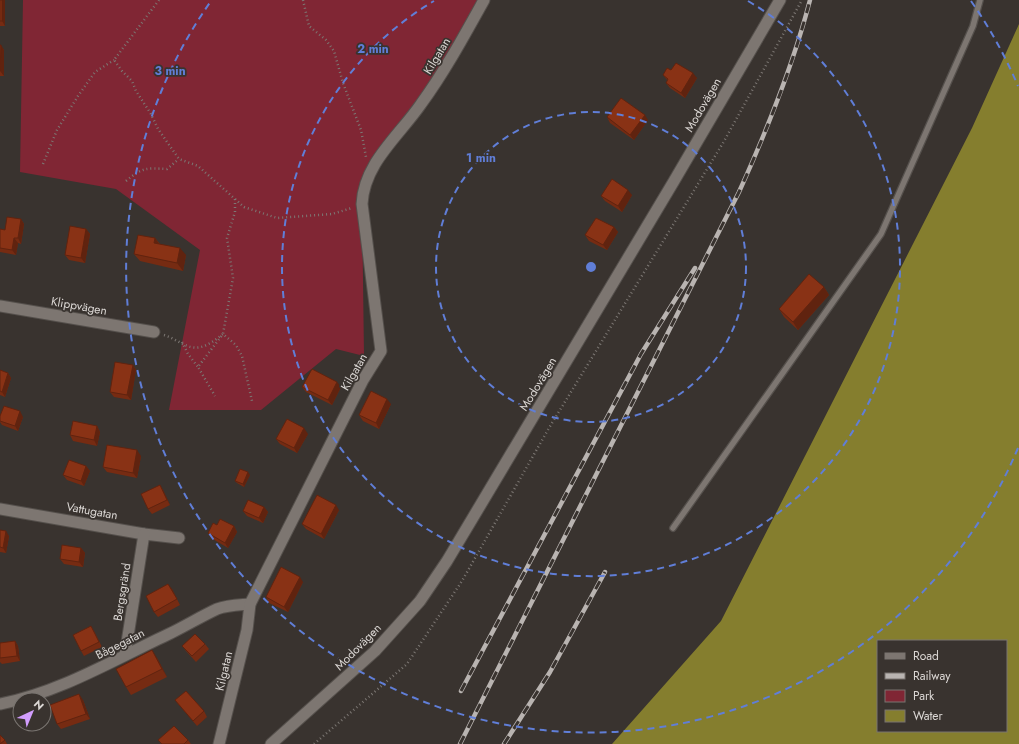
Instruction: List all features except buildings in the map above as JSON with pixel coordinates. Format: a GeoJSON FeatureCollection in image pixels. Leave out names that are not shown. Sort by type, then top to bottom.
{"type":"FeatureCollection","features":[{"type":"Feature","properties":{"kind":"street","name":"Kilgatan"},"geometry":{"type":"LineString","coordinates":[[219,744],[247,630],[250,604],[363,380],[381,351],[362,204],[362,193],[369,173],[374,163],[421,105],[445,68],[484,0]]}},
{"type":"Feature","properties":{"kind":"street","name":"Modovägen"},"geometry":{"type":"LineString","coordinates":[[271,744],[375,651],[420,601],[455,547],[674,181],[780,0]]}},
{"type":"Feature","properties":{"kind":"street","name":"Klippvägen"},"geometry":{"type":"LineString","coordinates":[[0,306],[154,332]]}},
{"type":"Feature","properties":{"kind":"street","name":"Vattugatan"},"geometry":{"type":"LineString","coordinates":[[0,509],[144,534],[179,538]]}},
{"type":"Feature","properties":{"kind":"street","name":"Bergsgränd"},"geometry":{"type":"LineString","coordinates":[[125,655],[144,534]]}},
{"type":"Feature","properties":{"kind":"street","name":"Bågegatan"},"geometry":{"type":"LineString","coordinates":[[0,704],[20,700],[46,691],[100,669],[218,609],[235,605],[250,604]]}},
{"type":"Feature","properties":{"kind":"lane"},"geometry":{"type":"LineString","coordinates":[[673,528],[881,234],[973,26],[980,0]]}},
{"type":"Feature","properties":{"kind":"path"},"geometry":{"type":"LineString","coordinates":[[43,164],[57,130],[78,96],[95,72],[114,60],[159,0]]}},
{"type":"Feature","properties":{"kind":"path"},"geometry":{"type":"LineString","coordinates":[[303,0],[309,26],[326,40],[334,50],[343,83],[361,130],[369,173]]}},
{"type":"Feature","properties":{"kind":"path"},"geometry":{"type":"LineString","coordinates":[[314,744],[407,664],[462,581],[549,428],[723,143],[802,0]]}},
{"type":"Feature","properties":{"kind":"path"},"geometry":{"type":"LineString","coordinates":[[114,60],[132,81],[136,91],[151,114],[158,129],[179,159],[198,166],[244,206],[278,218],[332,214],[362,204]]}},
{"type":"Feature","properties":{"kind":"path"},"geometry":{"type":"LineString","coordinates":[[126,181],[138,171],[149,168],[167,169],[179,159]]}},
{"type":"Feature","properties":{"kind":"path"},"geometry":{"type":"LineString","coordinates":[[198,366],[223,334],[233,278],[228,238],[235,212],[235,199]]}},
{"type":"Feature","properties":{"kind":"path"},"geometry":{"type":"LineString","coordinates":[[154,332],[171,337],[192,347],[209,345],[223,334]]}},
{"type":"Feature","properties":{"kind":"path"},"geometry":{"type":"LineString","coordinates":[[223,334],[236,345],[242,356],[252,401]]}},
{"type":"Feature","properties":{"kind":"path"},"geometry":{"type":"LineString","coordinates":[[182,342],[215,396]]}},
{"type":"Feature","properties":{"kind":"green space"},"geometry":{"type":"Polygon","coordinates":[[[23,0],[481,0],[449,62],[374,163],[362,204],[364,356],[336,349],[261,410],[169,410],[200,250],[116,189],[20,172],[23,0]]]}},
{"type":"Feature","properties":{"kind":"water"},"geometry":{"type":"Polygon","coordinates":[[[1019,24],[1019,744],[612,744],[721,621],[972,128],[1019,24]]]}},
{"type":"Feature","properties":{"kind":"railway"},"geometry":{"type":"LineString","coordinates":[[460,744],[739,192],[779,98],[796,49],[810,0]]}},
{"type":"Feature","properties":{"kind":"railway"},"geometry":{"type":"LineString","coordinates":[[461,691],[641,354],[695,268]]}},
{"type":"Feature","properties":{"kind":"railway"},"geometry":{"type":"LineString","coordinates":[[504,744],[550,672],[605,572]]}}]}
